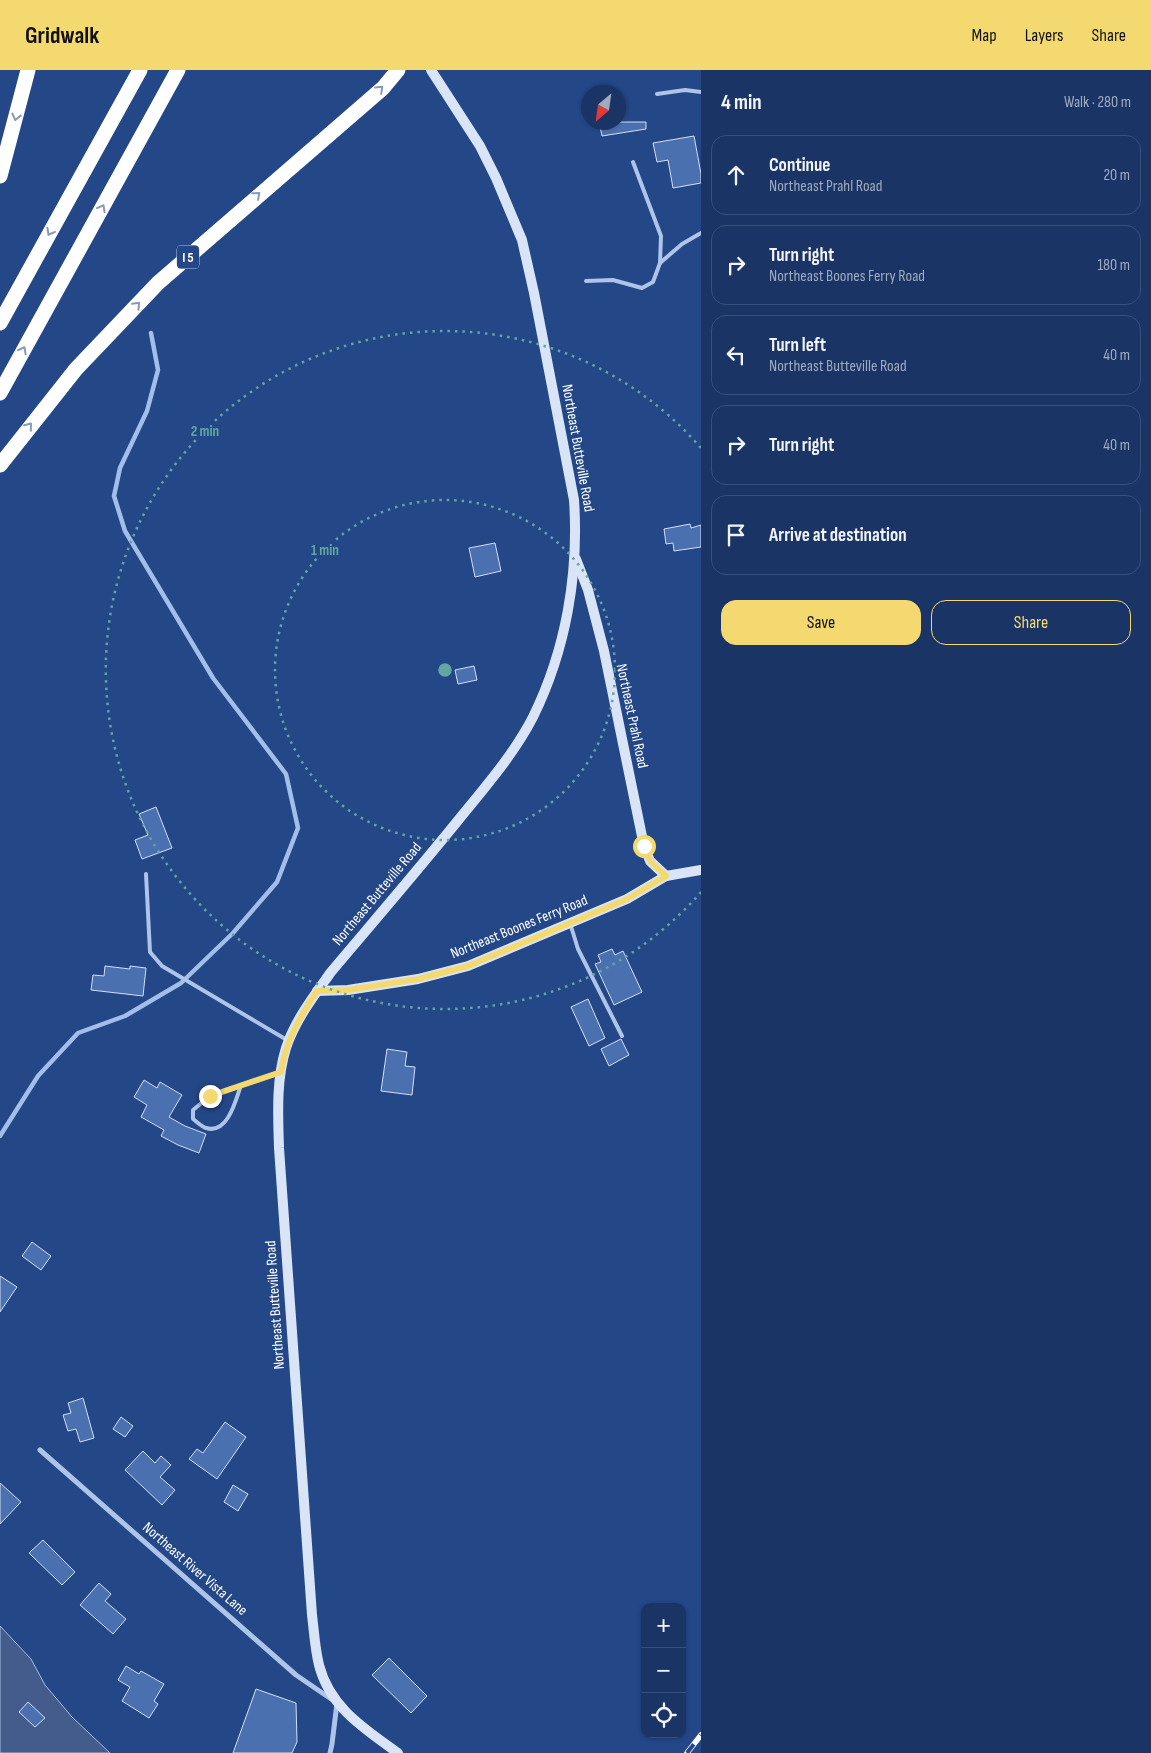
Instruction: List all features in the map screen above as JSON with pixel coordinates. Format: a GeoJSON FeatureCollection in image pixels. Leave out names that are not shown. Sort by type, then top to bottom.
{"type":"FeatureCollection","features":[{"type":"Feature","properties":{"kind":"highway"},"geometry":{"type":"LineString","coordinates":[[0,176],[28,70]]}},
{"type":"Feature","properties":{"kind":"highway"},"geometry":{"type":"LineString","coordinates":[[99,144],[130,70]]}},
{"type":"Feature","properties":{"kind":"highway"},"geometry":{"type":"LineString","coordinates":[[0,323],[140,70]]}},
{"type":"Feature","properties":{"kind":"highway"},"geometry":{"type":"LineString","coordinates":[[0,393],[178,70]]}},
{"type":"Feature","properties":{"kind":"highway"},"geometry":{"type":"LineString","coordinates":[[153,114],[187,70]]}},
{"type":"Feature","properties":{"kind":"highway","name":"I 5"},"geometry":{"type":"LineString","coordinates":[[0,465],[76,369],[158,283],[382,88],[398,70]]}},
{"type":"Feature","properties":{"kind":"street","name":"Northeast Butteville Road"},"geometry":{"type":"LineString","coordinates":[[398,1753],[360,1725],[337,1703],[328,1691],[319,1665],[312,1615],[280,1148],[278,1097],[281,1072],[289,1041],[300,1018],[317,991],[493,777],[521,737],[544,692],[556,663],[567,616],[575,556],[576,527],[574,500],[536,302],[522,240],[500,185],[480,146],[430,70]]}},
{"type":"Feature","properties":{"kind":"street","name":"Northeast Prahl Road"},"geometry":{"type":"LineString","coordinates":[[575,556],[588,590],[604,651],[644,846],[650,861],[666,876]]}},
{"type":"Feature","properties":{"kind":"street"},"geometry":{"type":"LineString","coordinates":[[666,876],[701,870]]}},
{"type":"Feature","properties":{"kind":"street","name":"Northeast Boones Ferry Road"},"geometry":{"type":"LineString","coordinates":[[317,991],[348,990],[418,979],[468,966],[627,899],[666,876]]}},
{"type":"Feature","properties":{"kind":"street","name":"Northeast River Vista Lane"},"geometry":{"type":"LineString","coordinates":[[40,1450],[296,1675],[337,1703]]}},
{"type":"Feature","properties":{"kind":"street"},"geometry":{"type":"LineString","coordinates":[[330,1753],[337,1703]]}},
{"type":"Feature","properties":{"kind":"lane"},"geometry":{"type":"LineString","coordinates":[[657,94],[685,90],[701,92]]}},
{"type":"Feature","properties":{"kind":"lane"},"geometry":{"type":"LineString","coordinates":[[586,281],[613,280],[642,288],[653,282],[660,263],[661,236],[633,162]]}},
{"type":"Feature","properties":{"kind":"lane"},"geometry":{"type":"LineString","coordinates":[[660,263],[682,244],[701,233]]}},
{"type":"Feature","properties":{"kind":"lane"},"geometry":{"type":"LineString","coordinates":[[146,874],[150,952],[162,966],[289,1041]]}},
{"type":"Feature","properties":{"kind":"lane"},"geometry":{"type":"LineString","coordinates":[[570,923],[578,949],[622,1036]]}},
{"type":"Feature","properties":{"kind":"lane"},"geometry":{"type":"LineString","coordinates":[[241,1085],[231,1116],[221,1126],[206,1128],[193,1119],[193,1110],[210,1096],[241,1085],[281,1072]]}},
{"type":"Feature","properties":{"kind":"water"},"geometry":{"type":"Polygon","coordinates":[[[0,1626],[31,1659],[45,1685],[72,1717],[110,1753],[0,1753],[0,1626]]]}},
{"type":"Feature","properties":{"kind":"building"},"geometry":{"type":"Polygon","coordinates":[[[626,122],[646,122],[646,129],[602,136],[601,130],[626,130],[626,122]]]}},
{"type":"Feature","properties":{"kind":"building"},"geometry":{"type":"Polygon","coordinates":[[[694,136],[701,183],[673,188],[668,160],[657,162],[653,143],[694,136]]]}},
{"type":"Feature","properties":{"kind":"building"},"geometry":{"type":"Polygon","coordinates":[[[690,524],[691,528],[701,525],[701,547],[674,551],[673,543],[666,544],[664,529],[690,524]]]}},
{"type":"Feature","properties":{"kind":"building"},"geometry":{"type":"Polygon","coordinates":[[[495,543],[501,571],[475,577],[469,548],[495,543]]]}},
{"type":"Feature","properties":{"kind":"building"},"geometry":{"type":"Polygon","coordinates":[[[474,666],[477,680],[458,684],[455,670],[474,666]]]}},
{"type":"Feature","properties":{"kind":"building"},"geometry":{"type":"Polygon","coordinates":[[[156,807],[172,848],[142,859],[135,840],[148,835],[139,814],[156,807]]]}},
{"type":"Feature","properties":{"kind":"building"},"geometry":{"type":"Polygon","coordinates":[[[612,949],[615,955],[623,951],[642,992],[614,1005],[595,964],[601,962],[598,955],[612,949]]]}},
{"type":"Feature","properties":{"kind":"building"},"geometry":{"type":"Polygon","coordinates":[[[105,966],[130,969],[130,966],[146,968],[143,996],[91,990],[93,975],[104,976],[105,966]]]}},
{"type":"Feature","properties":{"kind":"building"},"geometry":{"type":"Polygon","coordinates":[[[588,999],[605,1038],[589,1046],[571,1007],[588,999]]]}},
{"type":"Feature","properties":{"kind":"building"},"geometry":{"type":"Polygon","coordinates":[[[621,1039],[629,1055],[609,1066],[601,1049],[621,1039]]]}},
{"type":"Feature","properties":{"kind":"building"},"geometry":{"type":"Polygon","coordinates":[[[387,1049],[407,1052],[405,1066],[415,1067],[412,1095],[381,1091],[387,1049]]]}},
{"type":"Feature","properties":{"kind":"building"},"geometry":{"type":"Polygon","coordinates":[[[144,1080],[157,1088],[160,1082],[182,1095],[169,1117],[206,1134],[199,1153],[161,1136],[164,1130],[141,1117],[147,1105],[134,1097],[144,1080]]]}},
{"type":"Feature","properties":{"kind":"building"},"geometry":{"type":"Polygon","coordinates":[[[32,1242],[51,1256],[41,1270],[22,1256],[32,1242]]]}},
{"type":"Feature","properties":{"kind":"building"},"geometry":{"type":"Polygon","coordinates":[[[0,1276],[17,1287],[0,1312],[0,1276]]]}},
{"type":"Feature","properties":{"kind":"building"},"geometry":{"type":"Polygon","coordinates":[[[83,1398],[94,1438],[80,1442],[76,1429],[68,1431],[63,1415],[71,1413],[68,1403],[83,1398]]]}},
{"type":"Feature","properties":{"kind":"building"},"geometry":{"type":"Polygon","coordinates":[[[121,1417],[133,1426],[125,1437],[113,1429],[121,1417]]]}},
{"type":"Feature","properties":{"kind":"building"},"geometry":{"type":"Polygon","coordinates":[[[225,1422],[246,1437],[217,1479],[189,1459],[197,1449],[203,1453],[225,1422]]]}},
{"type":"Feature","properties":{"kind":"building"},"geometry":{"type":"Polygon","coordinates":[[[143,1451],[155,1463],[161,1456],[171,1465],[160,1477],[175,1490],[162,1505],[125,1470],[143,1451]]]}},
{"type":"Feature","properties":{"kind":"building"},"geometry":{"type":"Polygon","coordinates":[[[0,1483],[21,1502],[0,1524],[0,1483]]]}},
{"type":"Feature","properties":{"kind":"building"},"geometry":{"type":"Polygon","coordinates":[[[233,1485],[248,1494],[238,1511],[224,1502],[233,1485]]]}},
{"type":"Feature","properties":{"kind":"building"},"geometry":{"type":"Polygon","coordinates":[[[43,1540],[75,1572],[62,1585],[29,1553],[43,1540]]]}},
{"type":"Feature","properties":{"kind":"building"},"geometry":{"type":"Polygon","coordinates":[[[99,1583],[111,1594],[105,1601],[126,1619],[113,1634],[80,1605],[99,1583]]]}},
{"type":"Feature","properties":{"kind":"building"},"geometry":{"type":"Polygon","coordinates":[[[389,1658],[427,1696],[411,1713],[372,1675],[389,1658]]]}},
{"type":"Feature","properties":{"kind":"building"},"geometry":{"type":"Polygon","coordinates":[[[126,1666],[139,1674],[141,1671],[164,1684],[154,1701],[158,1704],[149,1718],[122,1701],[130,1687],[118,1680],[126,1666]]]}},
{"type":"Feature","properties":{"kind":"building"},"geometry":{"type":"Polygon","coordinates":[[[256,1689],[296,1703],[297,1742],[292,1753],[233,1753],[256,1689]]]}},
{"type":"Feature","properties":{"kind":"building"},"geometry":{"type":"Polygon","coordinates":[[[28,1702],[45,1718],[35,1727],[19,1712],[28,1702]]]}},
{"type":"Feature","properties":{"kind":"waterway"},"geometry":{"type":"LineString","coordinates":[[0,1136],[38,1076],[78,1033],[125,1016],[181,983],[233,933],[277,882],[298,828],[286,774],[213,678],[125,531],[114,496],[120,468],[147,411],[158,370],[151,333]]}},
{"type":"Feature","properties":{"kind":"railway"},"geometry":{"type":"LineString","coordinates":[[687,1753],[701,1735]]}},
{"type":"Feature","properties":{"kind":"route"},"geometry":{"type":"LineString","coordinates":[[210,1096],[281,1072],[286,1048],[292,1032],[317,991],[348,990],[418,979],[468,966],[627,899],[650,886],[666,876],[650,861],[644,846]]}}]}
